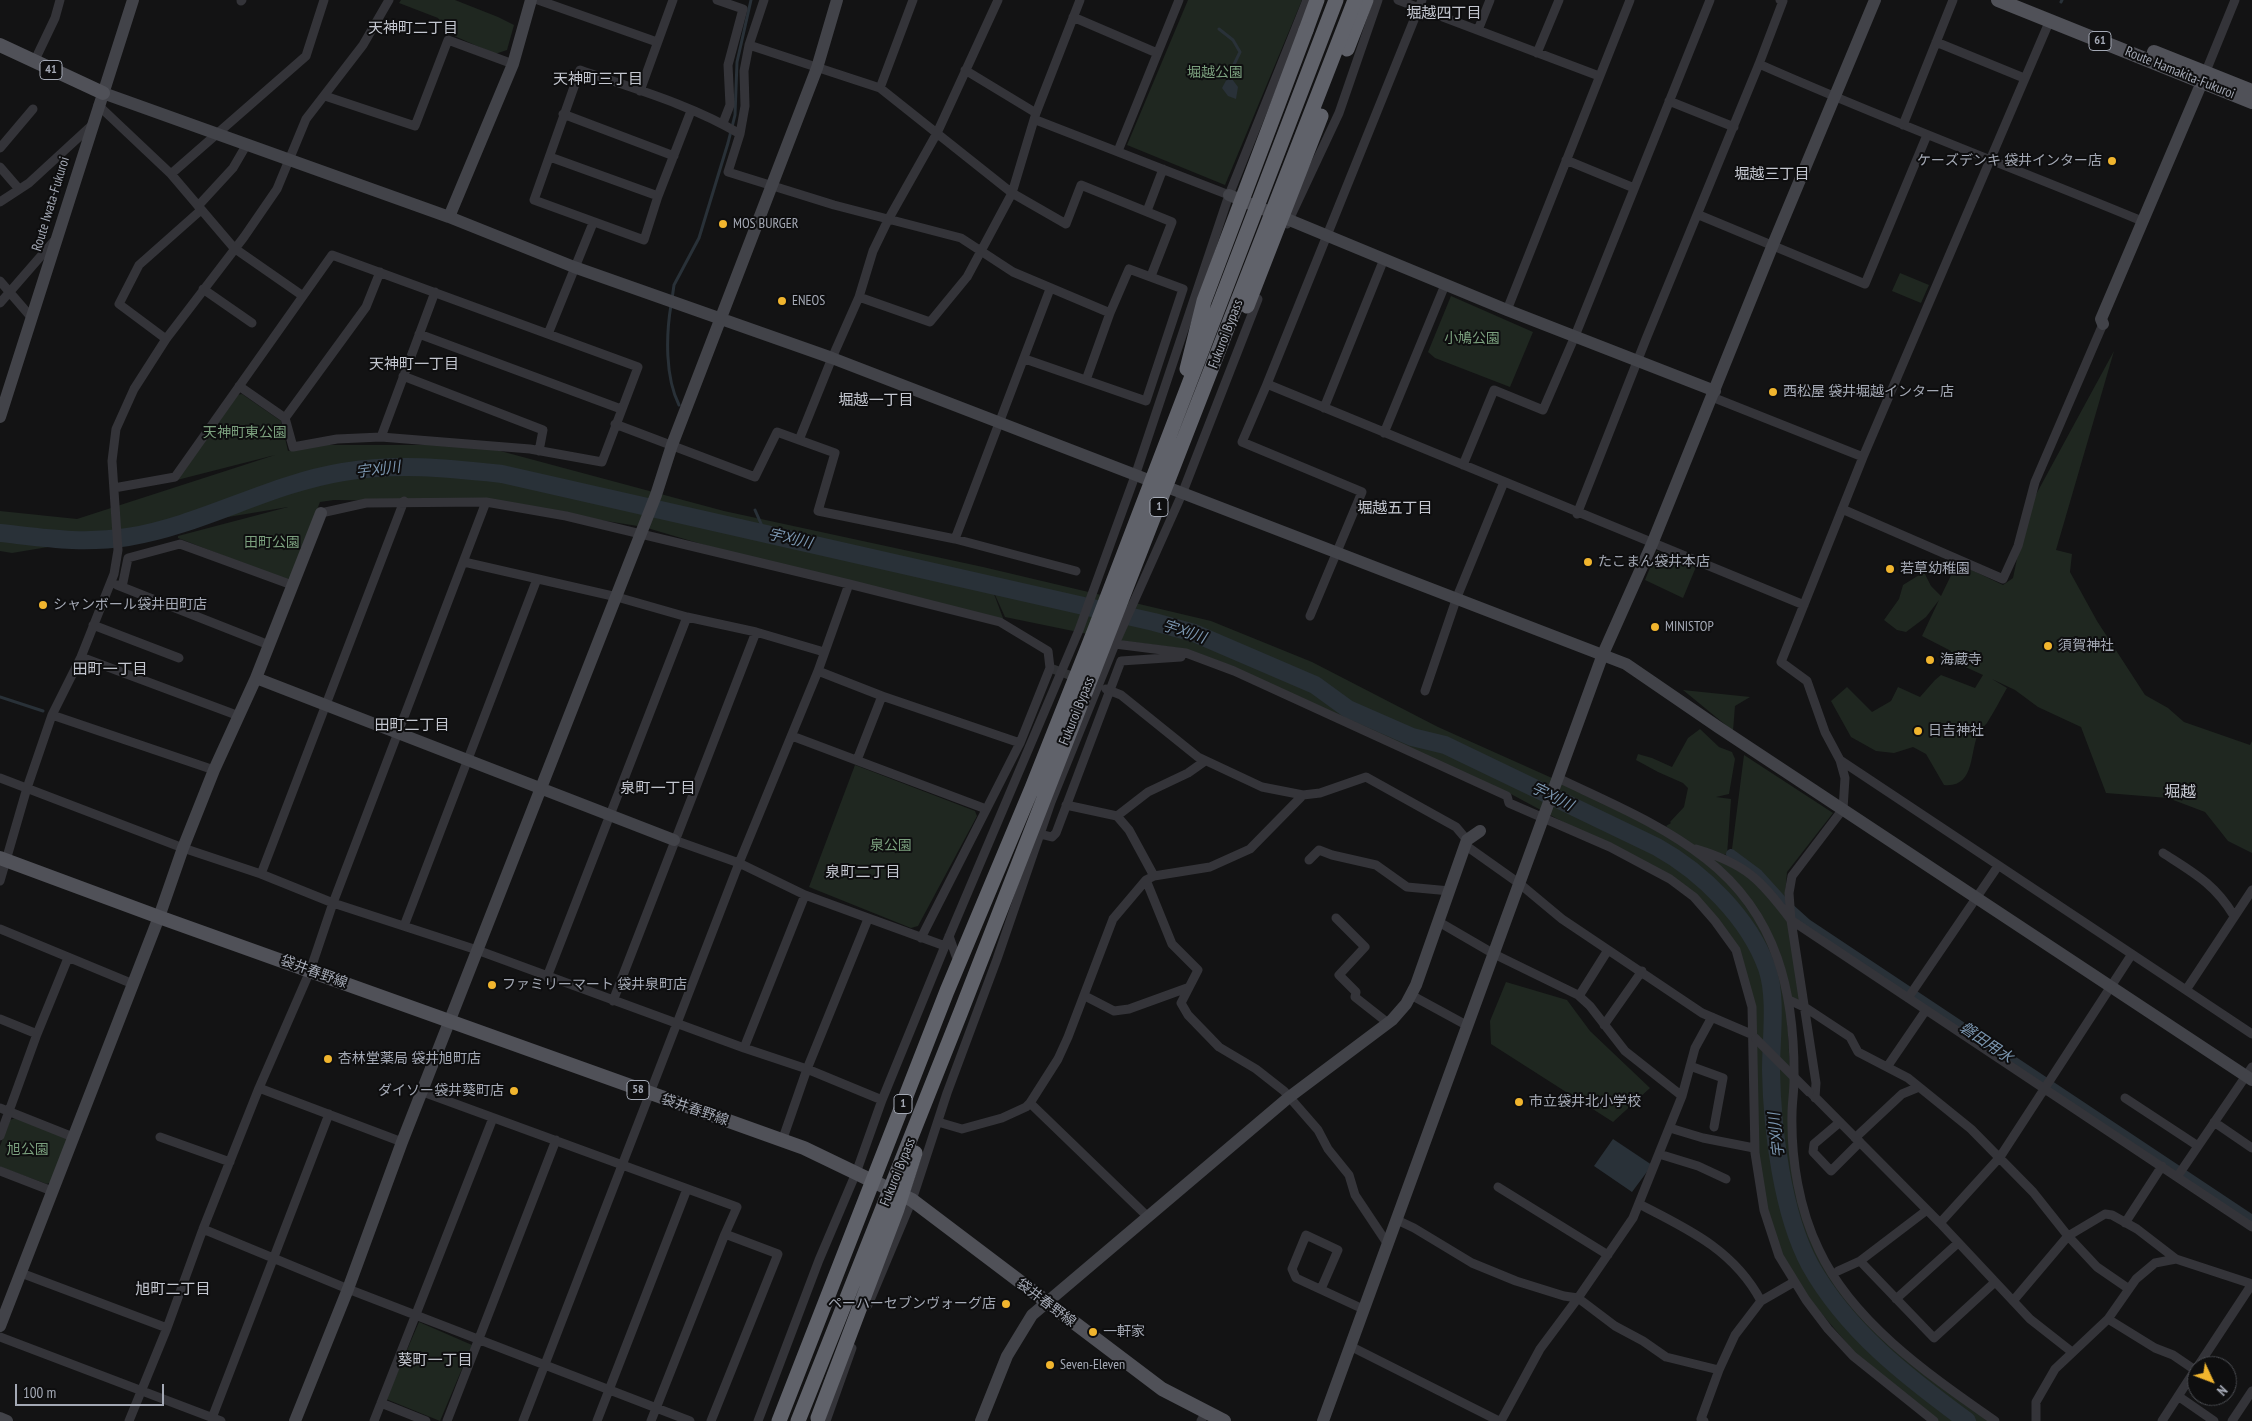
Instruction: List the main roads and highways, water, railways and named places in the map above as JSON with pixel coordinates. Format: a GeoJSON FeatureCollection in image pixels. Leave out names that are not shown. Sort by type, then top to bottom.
{"type":"FeatureCollection","features":[{"type":"Feature","properties":{"kind":"highway"},"geometry":{"type":"LineString","coordinates":[[1151,506],[1158,452],[1184,384],[1204,301],[1317,0]]}},
{"type":"Feature","properties":{"kind":"highway","name":"Fukuroi Bypass"},"geometry":{"type":"LineString","coordinates":[[798,1421],[943,1058],[1067,736],[1336,0]]}},
{"type":"Feature","properties":{"kind":"highway","name":"Fukuroi Bypass"},"geometry":{"type":"LineString","coordinates":[[779,1421],[947,991],[1151,506],[1355,0]]}},
{"type":"Feature","properties":{"kind":"highway"},"geometry":{"type":"LineString","coordinates":[[1151,506],[1175,477],[1252,296],[1366,0]]}},
{"type":"Feature","properties":{"kind":"highway"},"geometry":{"type":"LineString","coordinates":[[772,1421],[822,1287],[947,991]]}},
{"type":"Feature","properties":{"kind":"highway"},"geometry":{"type":"LineString","coordinates":[[820,1420],[897,1210],[943,1058]]}},
{"type":"Feature","properties":{"kind":"main road","name":"Route Hamakita-Fukuroi"},"geometry":{"type":"LineString","coordinates":[[1998,0],[2204,77],[2252,91]]}},
{"type":"Feature","properties":{"kind":"main road","name":"Route Hamakita-Fukuroi"},"geometry":{"type":"LineString","coordinates":[[2021,0],[2204,77],[2252,102]]}},
{"type":"Feature","properties":{"kind":"main road","name":"41"},"geometry":{"type":"LineString","coordinates":[[0,45],[100,99]]}},
{"type":"Feature","properties":{"kind":"main road","name":"袋井春野線"},"geometry":{"type":"LineString","coordinates":[[4,860],[159,918],[804,1148],[912,1200],[1162,1389],[1203,1416],[1224,1421]]}},
{"type":"Feature","properties":{"kind":"waterway"},"geometry":{"type":"LineString","coordinates":[[672,299],[674,285],[699,238],[728,143],[735,115],[737,62],[751,0]]}},
{"type":"Feature","properties":{"kind":"waterway"},"geometry":{"type":"LineString","coordinates":[[1219,29],[1233,40],[1240,52],[1229,75]]}},
{"type":"Feature","properties":{"kind":"waterway"},"geometry":{"type":"LineString","coordinates":[[671,305],[668,329],[669,369],[674,394],[679,405]]}},
{"type":"Feature","properties":{"kind":"waterway","name":"宇刈川"},"geometry":{"type":"LineString","coordinates":[[0,533],[79,540],[128,537],[182,523],[316,478],[364,469],[422,467],[502,474],[1154,622],[1194,633],[1315,685],[1348,709],[1412,737],[1445,745],[1657,847],[1691,869],[1722,898],[1749,932],[1759,949],[1770,979],[1773,1005],[1771,1070],[1776,1143],[1786,1196],[1800,1244],[1825,1289],[1860,1332],[1901,1370],[1967,1421]]}},
{"type":"Feature","properties":{"kind":"waterway"},"geometry":{"type":"LineString","coordinates":[[755,510],[766,535]]}},
{"type":"Feature","properties":{"kind":"waterway"},"geometry":{"type":"LineString","coordinates":[[0,697],[43,711]]}},
{"type":"Feature","properties":{"kind":"waterway","name":"磐田用水"},"geometry":{"type":"LineString","coordinates":[[1731,854],[1758,874],[1787,906],[1807,924],[2252,1220]]}},
{"type":"Feature","properties":{"kind":"tunnel"},"geometry":{"type":"LineString","coordinates":[[1050,668],[1080,679]]}},
{"type":"Feature","properties":{"kind":"place","name":"ケーズデンキ 袋井インター店"},"geometry":{"type":"Point","coordinates":[2112,161]}},
{"type":"Feature","properties":{"kind":"place","name":"MOS BURGER"},"geometry":{"type":"Point","coordinates":[723,224]}},
{"type":"Feature","properties":{"kind":"place","name":"ENEOS"},"geometry":{"type":"Point","coordinates":[782,301]}},
{"type":"Feature","properties":{"kind":"place","name":"西松屋 袋井堀越インター店"},"geometry":{"type":"Point","coordinates":[1773,392]}},
{"type":"Feature","properties":{"kind":"place","name":"たこまん袋井本店"},"geometry":{"type":"Point","coordinates":[1588,562]}},
{"type":"Feature","properties":{"kind":"place","name":"若草幼稚園"},"geometry":{"type":"Point","coordinates":[1890,569]}},
{"type":"Feature","properties":{"kind":"place","name":"シャンボール袋井田町店"},"geometry":{"type":"Point","coordinates":[43,605]}},
{"type":"Feature","properties":{"kind":"place","name":"MINISTOP"},"geometry":{"type":"Point","coordinates":[1655,627]}},
{"type":"Feature","properties":{"kind":"place","name":"須賀神社"},"geometry":{"type":"Point","coordinates":[2048,646]}},
{"type":"Feature","properties":{"kind":"place","name":"海蔵寺"},"geometry":{"type":"Point","coordinates":[1930,660]}},
{"type":"Feature","properties":{"kind":"place","name":"日吉神社"},"geometry":{"type":"Point","coordinates":[1918,731]}},
{"type":"Feature","properties":{"kind":"place","name":"ファミリーマート 袋井泉町店"},"geometry":{"type":"Point","coordinates":[492,985]}},
{"type":"Feature","properties":{"kind":"place","name":"杏林堂薬局 袋井旭町店"},"geometry":{"type":"Point","coordinates":[328,1059]}},
{"type":"Feature","properties":{"kind":"place","name":"ダイソー袋井葵町店"},"geometry":{"type":"Point","coordinates":[514,1091]}},
{"type":"Feature","properties":{"kind":"place","name":"市立袋井北小学校"},"geometry":{"type":"Point","coordinates":[1519,1102]}},
{"type":"Feature","properties":{"kind":"place","name":"ペーハーセブンヴォーグ店"},"geometry":{"type":"Point","coordinates":[1006,1304]}},
{"type":"Feature","properties":{"kind":"place","name":"一軒家"},"geometry":{"type":"Point","coordinates":[1093,1332]}},
{"type":"Feature","properties":{"kind":"place","name":"Seven-Eleven"},"geometry":{"type":"Point","coordinates":[1050,1365]}},
{"type":"Feature","properties":{"kind":"district","name":"堀越四丁目"},"geometry":{"type":"Point","coordinates":[1444,14]}},
{"type":"Feature","properties":{"kind":"district","name":"天神町二丁目"},"geometry":{"type":"Point","coordinates":[413,29]}},
{"type":"Feature","properties":{"kind":"district","name":"天神町三丁目"},"geometry":{"type":"Point","coordinates":[598,80]}},
{"type":"Feature","properties":{"kind":"district","name":"堀越三丁目"},"geometry":{"type":"Point","coordinates":[1772,175]}},
{"type":"Feature","properties":{"kind":"district","name":"天神町一丁目"},"geometry":{"type":"Point","coordinates":[414,365]}},
{"type":"Feature","properties":{"kind":"district","name":"堀越一丁目"},"geometry":{"type":"Point","coordinates":[876,401]}},
{"type":"Feature","properties":{"kind":"district","name":"堀越五丁目"},"geometry":{"type":"Point","coordinates":[1395,509]}},
{"type":"Feature","properties":{"kind":"district","name":"田町一丁目"},"geometry":{"type":"Point","coordinates":[110,670]}},
{"type":"Feature","properties":{"kind":"district","name":"田町二丁目"},"geometry":{"type":"Point","coordinates":[412,726]}},
{"type":"Feature","properties":{"kind":"district","name":"泉町一丁目"},"geometry":{"type":"Point","coordinates":[658,789]}},
{"type":"Feature","properties":{"kind":"district","name":"堀越"},"geometry":{"type":"Point","coordinates":[2180,792]}},
{"type":"Feature","properties":{"kind":"district","name":"泉町二丁目"},"geometry":{"type":"Point","coordinates":[863,873]}},
{"type":"Feature","properties":{"kind":"district","name":"旭町二丁目"},"geometry":{"type":"Point","coordinates":[173,1290]}},
{"type":"Feature","properties":{"kind":"district","name":"葵町一丁目"},"geometry":{"type":"Point","coordinates":[435,1361]}},
{"type":"Feature","properties":{"kind":"park label","name":"堀越公園"},"geometry":{"type":"Point","coordinates":[1215,73]}},
{"type":"Feature","properties":{"kind":"park label","name":"小鳩公園"},"geometry":{"type":"Point","coordinates":[1472,339]}},
{"type":"Feature","properties":{"kind":"park label","name":"天神町東公園"},"geometry":{"type":"Point","coordinates":[245,433]}},
{"type":"Feature","properties":{"kind":"park label","name":"田町公園"},"geometry":{"type":"Point","coordinates":[272,543]}},
{"type":"Feature","properties":{"kind":"park label","name":"泉公園"},"geometry":{"type":"Point","coordinates":[891,846]}},
{"type":"Feature","properties":{"kind":"park label","name":"旭公園"},"geometry":{"type":"Point","coordinates":[28,1150]}}]}
